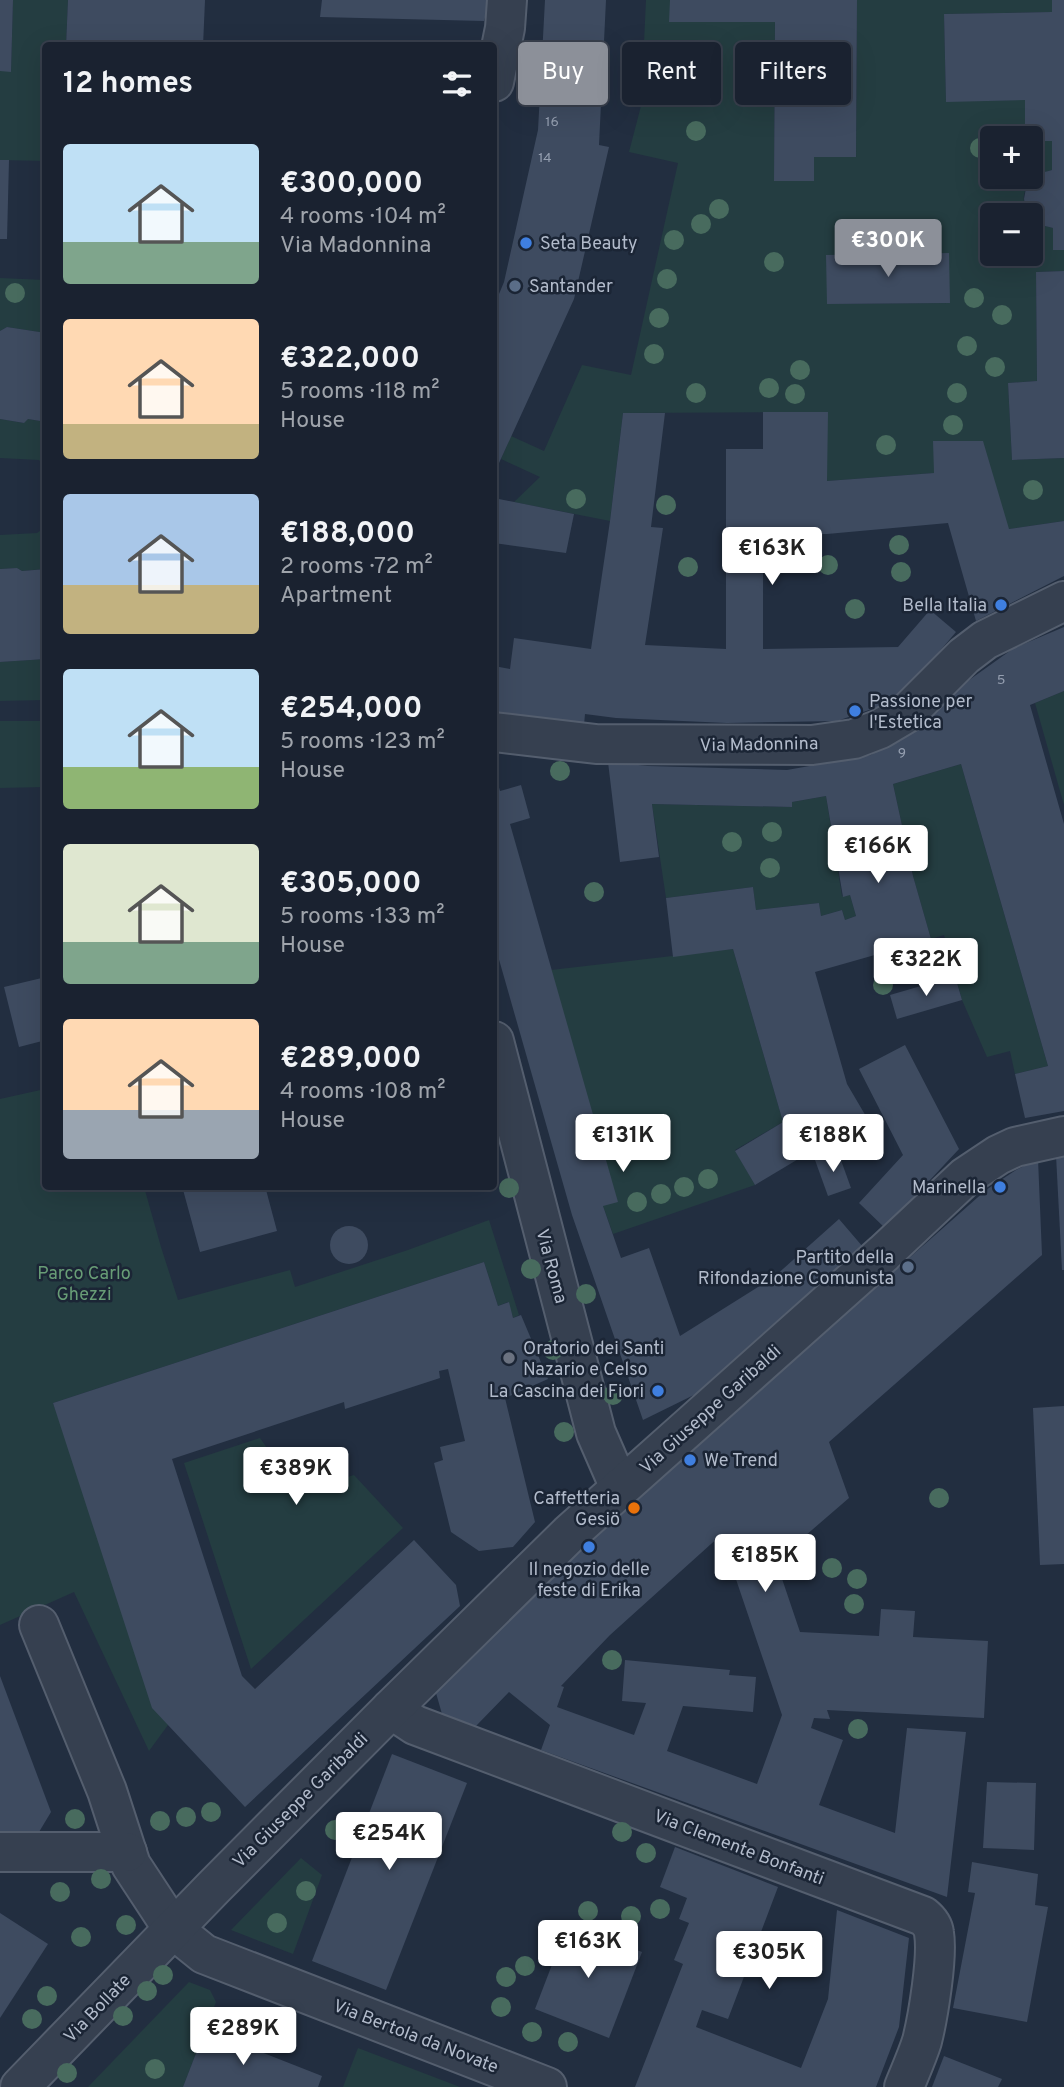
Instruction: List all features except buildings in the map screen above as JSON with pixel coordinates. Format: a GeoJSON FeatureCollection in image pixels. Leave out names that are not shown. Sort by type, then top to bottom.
{"type":"FeatureCollection","features":[{"type":"Feature","properties":{"kind":"street"},"geometry":{"type":"LineString","coordinates":[[497,67],[505,28],[507,0]]}},
{"type":"Feature","properties":{"kind":"street","name":"Via Madonnina"},"geometry":{"type":"LineString","coordinates":[[497,732],[596,744],[812,745],[854,739],[880,729],[907,713],[964,656],[985,640],[1064,601]]}},
{"type":"Feature","properties":{"kind":"street","name":"Via Roma"},"geometry":{"type":"LineString","coordinates":[[497,1053],[596,1433],[620,1488]]}},
{"type":"Feature","properties":{"kind":"street","name":"Via Giuseppe Garibaldi"},"geometry":{"type":"LineString","coordinates":[[173,1929],[569,1534],[884,1253],[965,1177],[1015,1147],[1064,1136]]}},
{"type":"Feature","properties":{"kind":"street","name":"Via Bertola da Novate"},"geometry":{"type":"LineString","coordinates":[[39,1625],[107,1791],[131,1865],[173,1929],[204,1954],[547,2087]]}},
{"type":"Feature","properties":{"kind":"street","name":"Via Clemente Bonfanti"},"geometry":{"type":"LineString","coordinates":[[391,1709],[415,1725],[923,1916],[934,1931],[935,1951],[922,2042],[904,2087]]}},
{"type":"Feature","properties":{"kind":"street"},"geometry":{"type":"LineString","coordinates":[[0,1852],[127,1852]]}},
{"type":"Feature","properties":{"kind":"street","name":"Via Bollate"},"geometry":{"type":"LineString","coordinates":[[20,2087],[173,1929]]}},
{"type":"Feature","properties":{"kind":"green space"},"geometry":{"type":"Polygon","coordinates":[[[13,0],[68,0],[66,42],[42,42],[42,161],[0,160],[0,71],[11,71],[13,0]]]}},
{"type":"Feature","properties":{"kind":"green space"},"geometry":{"type":"Polygon","coordinates":[[[646,0],[670,0],[670,22],[775,22],[775,42],[735,42],[735,105],[774,105],[774,180],[814,157],[856,157],[857,0],[1052,0],[1052,12],[944,14],[946,101],[1025,100],[1025,126],[980,126],[980,189],[1026,189],[1024,203],[980,203],[980,266],[1043,266],[1043,226],[1053,228],[1053,250],[1064,250],[1064,271],[1036,272],[1037,381],[1008,383],[1012,460],[1064,458],[1064,521],[1009,529],[934,441],[934,473],[827,481],[827,412],[623,413],[610,521],[514,502],[540,477],[501,459],[511,436],[544,451],[582,365],[631,375],[678,163],[629,152],[641,105],[721,105],[721,42],[644,42],[646,0]],[[827,255],[827,304],[950,303],[827,255]]]}},
{"type":"Feature","properties":{"kind":"green space"},"geometry":{"type":"Polygon","coordinates":[[[1043,141],[1052,141],[1052,170],[1044,173],[1043,141]]]}},
{"type":"Feature","properties":{"kind":"green space"},"geometry":{"type":"Polygon","coordinates":[[[0,278],[42,280],[42,333],[7,327],[0,331],[0,278]]]}},
{"type":"Feature","properties":{"kind":"green space"},"geometry":{"type":"Polygon","coordinates":[[[0,419],[23,423],[28,419],[42,421],[42,463],[39,460],[0,458],[0,419]]]}},
{"type":"Feature","properties":{"kind":"green space"},"geometry":{"type":"Polygon","coordinates":[[[42,530],[42,569],[0,569],[0,535],[37,533],[42,530]]]}},
{"type":"Feature","properties":{"kind":"green space"},"geometry":{"type":"Polygon","coordinates":[[[42,659],[42,700],[0,701],[0,662],[42,659]]]}},
{"type":"Feature","properties":{"kind":"green space"},"geometry":{"type":"Polygon","coordinates":[[[1064,691],[1064,805],[1035,703],[1064,691]]]}},
{"type":"Feature","properties":{"kind":"green space"},"geometry":{"type":"Polygon","coordinates":[[[0,721],[42,721],[42,787],[0,788],[0,721]]]}},
{"type":"Feature","properties":{"kind":"green space"},"geometry":{"type":"Polygon","coordinates":[[[961,764],[1048,1066],[1015,1074],[1010,1051],[987,1057],[962,1000],[944,935],[931,939],[913,876],[893,784],[961,764]]]}},
{"type":"Feature","properties":{"kind":"green space"},"geometry":{"type":"Polygon","coordinates":[[[826,796],[842,896],[850,895],[856,916],[845,920],[842,910],[821,916],[819,903],[756,910],[753,887],[666,898],[652,804],[791,807],[792,802],[826,796]]]}},
{"type":"Feature","properties":{"kind":"green space"},"geometry":{"type":"Polygon","coordinates":[[[733,949],[783,1122],[735,1150],[755,1185],[613,1234],[603,1206],[551,970],[733,949]]]}},
{"type":"Feature","properties":{"kind":"green space","name":"Parco Carlo Ghezzi"},"geometry":{"type":"Polygon","coordinates":[[[42,1090],[42,1190],[145,1190],[178,1300],[290,1270],[295,1287],[489,1220],[519,1315],[513,1318],[508,1302],[498,1306],[484,1262],[53,1403],[168,1725],[149,1751],[74,1592],[0,1625],[0,1099],[42,1090]]]}},
{"type":"Feature","properties":{"kind":"green space"},"geometry":{"type":"Polygon","coordinates":[[[260,1438],[298,1492],[354,1475],[403,1528],[251,1669],[184,1463],[260,1438]]]}},
{"type":"Feature","properties":{"kind":"green space"},"geometry":{"type":"Polygon","coordinates":[[[301,1858],[322,1875],[293,1954],[231,1930],[301,1858]]]}},
{"type":"Feature","properties":{"kind":"green space"},"geometry":{"type":"Polygon","coordinates":[[[189,1982],[210,1990],[216,2002],[183,2087],[88,2087],[189,1982]]]}},
{"type":"Feature","properties":{"kind":"green space"},"geometry":{"type":"Polygon","coordinates":[[[358,2048],[460,2087],[343,2087],[358,2048]]]}},
{"type":"Feature","properties":{"kind":"place","name":"Seta Beauty"},"geometry":{"type":"Point","coordinates":[526,243]}},
{"type":"Feature","properties":{"kind":"place","name":"Santander"},"geometry":{"type":"Point","coordinates":[515,286]}},
{"type":"Feature","properties":{"kind":"place","name":"Bella Italia"},"geometry":{"type":"Point","coordinates":[1001,605]}},
{"type":"Feature","properties":{"kind":"place","name":"Passione per l'Estetica"},"geometry":{"type":"Point","coordinates":[855,711]}},
{"type":"Feature","properties":{"kind":"place","name":"Marinella"},"geometry":{"type":"Point","coordinates":[1000,1187]}},
{"type":"Feature","properties":{"kind":"place","name":"Partito della Rifondazione Comunista"},"geometry":{"type":"Point","coordinates":[908,1267]}},
{"type":"Feature","properties":{"kind":"place","name":"Oratorio dei Santi Nazario e Celso"},"geometry":{"type":"Point","coordinates":[509,1358]}},
{"type":"Feature","properties":{"kind":"place","name":"La Cascina dei Fiori"},"geometry":{"type":"Point","coordinates":[658,1391]}},
{"type":"Feature","properties":{"kind":"place","name":"We Trend"},"geometry":{"type":"Point","coordinates":[690,1460]}},
{"type":"Feature","properties":{"kind":"place","name":"Caffetteria Gesiö"},"geometry":{"type":"Point","coordinates":[634,1508]}},
{"type":"Feature","properties":{"kind":"place","name":"Il negozio delle feste di Erika"},"geometry":{"type":"Point","coordinates":[589,1547]}}]}
